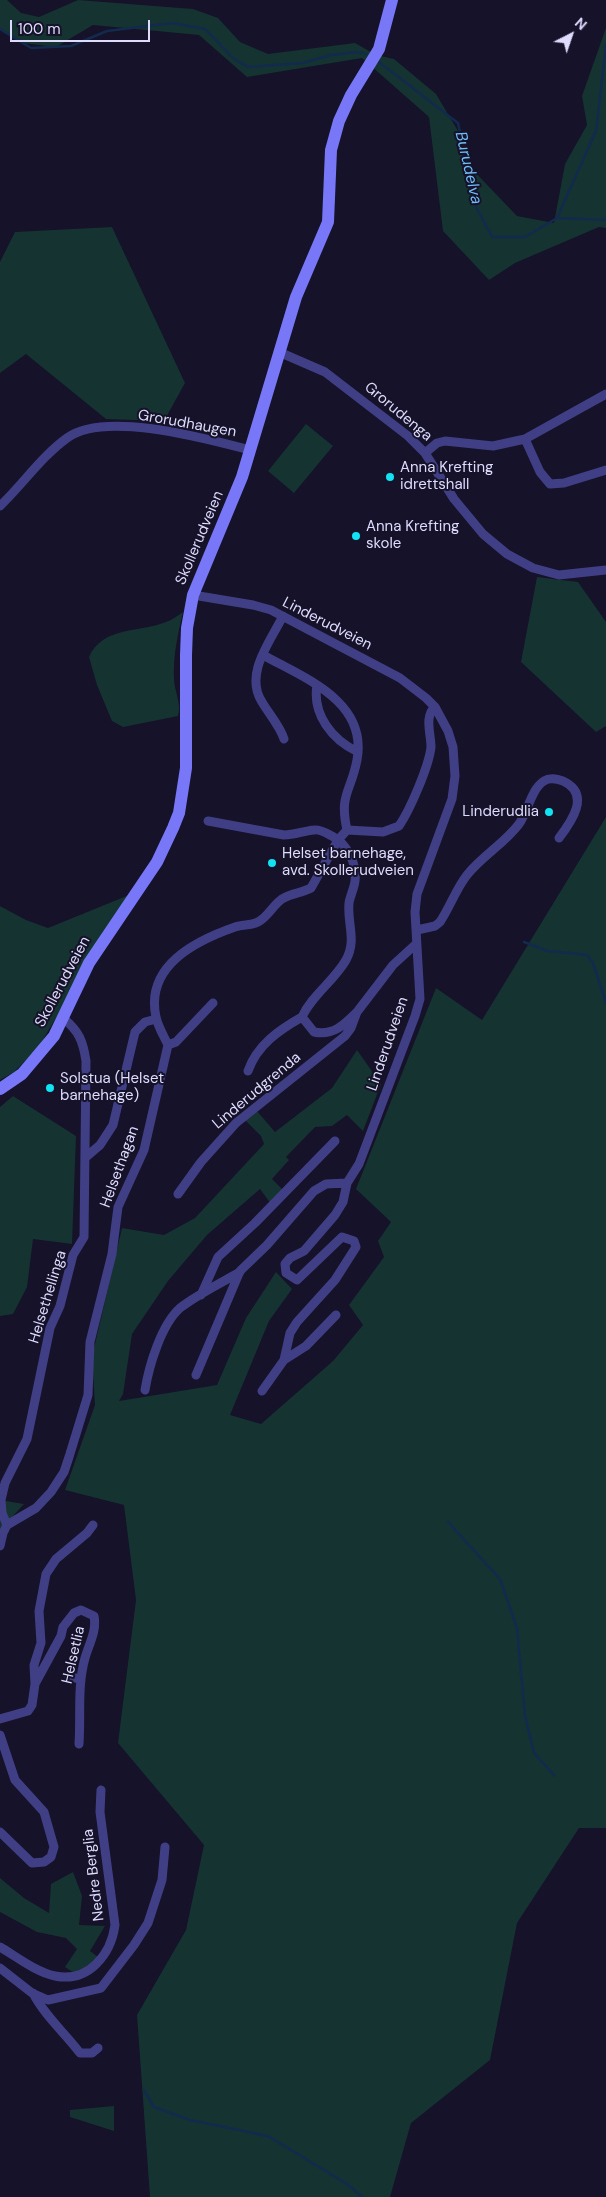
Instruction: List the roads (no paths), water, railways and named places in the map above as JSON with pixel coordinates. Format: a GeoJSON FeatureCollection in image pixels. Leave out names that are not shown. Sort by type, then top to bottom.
{"type":"FeatureCollection","features":[{"type":"Feature","properties":{"kind":"street","name":"Skollerudveien"},"geometry":{"type":"LineString","coordinates":[[0,1089],[32,1064],[54,1036],[89,963],[166,847],[179,813],[186,768],[187,628],[193,595],[202,568],[235,496],[296,297],[328,222],[332,150],[339,121],[350,95],[379,49],[392,0]]}},
{"type":"Feature","properties":{"kind":"street","name":"Grorudenga"},"geometry":{"type":"LineString","coordinates":[[279,352],[309,363],[340,382],[408,436],[426,453],[454,499],[483,534],[507,554],[533,568],[560,575],[606,570]]}},
{"type":"Feature","properties":{"kind":"street"},"geometry":{"type":"LineString","coordinates":[[426,453],[437,443],[445,441],[493,446],[526,439],[606,394]]}},
{"type":"Feature","properties":{"kind":"street","name":"Grorudhaugen"},"geometry":{"type":"LineString","coordinates":[[0,506],[48,454],[68,436],[101,426],[148,428],[250,450]]}},
{"type":"Feature","properties":{"kind":"street"},"geometry":{"type":"LineString","coordinates":[[526,439],[540,472],[550,484],[564,483],[606,470]]}},
{"type":"Feature","properties":{"kind":"street","name":"Linderudveien"},"geometry":{"type":"LineString","coordinates":[[193,595],[252,605],[283,616],[400,678],[415,688],[434,707],[448,730],[453,747],[455,776],[452,799],[417,894],[415,912],[420,999],[415,1016],[359,1164],[347,1183],[343,1202],[335,1215],[304,1251],[290,1258],[286,1264],[286,1273],[292,1279],[297,1280],[337,1239],[348,1238],[354,1241],[356,1248],[335,1280],[297,1322],[290,1333],[284,1360]]}},
{"type":"Feature","properties":{"kind":"street"},"geometry":{"type":"LineString","coordinates":[[283,616],[256,672],[256,690],[284,739]]}},
{"type":"Feature","properties":{"kind":"street"},"geometry":{"type":"LineString","coordinates":[[263,655],[317,685],[337,700],[354,721],[358,734],[358,752],[343,806],[347,830]]}},
{"type":"Feature","properties":{"kind":"street"},"geometry":{"type":"LineString","coordinates":[[317,685],[315,702],[322,719],[338,739],[358,752]]}},
{"type":"Feature","properties":{"kind":"street"},"geometry":{"type":"LineString","coordinates":[[347,830],[383,832],[399,826],[415,794],[429,754],[429,714],[434,707]]}},
{"type":"Feature","properties":{"kind":"street"},"geometry":{"type":"LineString","coordinates":[[417,930],[435,926],[440,922],[468,875],[519,825],[536,790],[544,781],[553,778],[571,786],[577,792],[578,801],[572,817],[558,838]]}},
{"type":"Feature","properties":{"kind":"street"},"geometry":{"type":"LineString","coordinates":[[208,821],[284,836],[297,836],[314,830],[320,830],[338,840]]}},
{"type":"Feature","properties":{"kind":"street"},"geometry":{"type":"LineString","coordinates":[[213,1003],[176,1042],[168,1045],[156,1019],[154,1003],[156,989],[161,978],[182,951],[238,926],[259,922],[284,897],[311,888],[338,840],[347,830]]}},
{"type":"Feature","properties":{"kind":"street","name":"Linderudgrenda"},"geometry":{"type":"LineString","coordinates":[[248,1071],[252,1059],[265,1043],[302,1017],[311,1002],[340,968],[351,948],[353,938],[349,902],[355,880],[355,868],[347,851],[338,840]]}},
{"type":"Feature","properties":{"kind":"street","name":"Linderudgrenda"},"geometry":{"type":"LineString","coordinates":[[302,1017],[314,1032],[330,1033],[341,1027],[357,1012],[393,965],[416,944]]}},
{"type":"Feature","properties":{"kind":"street","name":"Linderudgrenda"},"geometry":{"type":"LineString","coordinates":[[178,1194],[201,1162],[236,1122],[345,1036],[354,1023],[357,1012]]}},
{"type":"Feature","properties":{"kind":"street","name":"Helsethellinga"},"geometry":{"type":"LineString","coordinates":[[8,1525],[2,1513],[1,1500],[5,1483],[27,1440],[50,1328],[60,1306],[73,1255],[84,1238],[86,1061],[84,1042],[79,1033],[63,1018]]}},
{"type":"Feature","properties":{"kind":"street","name":"Helsethagan"},"geometry":{"type":"LineString","coordinates":[[86,1157],[100,1145],[113,1125],[135,1032],[145,1022],[156,1019]]}},
{"type":"Feature","properties":{"kind":"street","name":"Helsethagan"},"geometry":{"type":"LineString","coordinates":[[8,1525],[44,1500],[64,1472],[88,1395],[90,1342],[99,1314],[114,1239],[118,1207],[144,1150],[168,1045]]}},
{"type":"Feature","properties":{"kind":"street"},"geometry":{"type":"LineString","coordinates":[[201,1295],[218,1257],[255,1223],[335,1142]]}},
{"type":"Feature","properties":{"kind":"street"},"geometry":{"type":"LineString","coordinates":[[145,1390],[150,1368],[162,1336],[180,1309],[240,1271],[267,1245],[314,1191],[326,1184],[347,1183]]}},
{"type":"Feature","properties":{"kind":"street"},"geometry":{"type":"LineString","coordinates":[[196,1375],[240,1271]]}},
{"type":"Feature","properties":{"kind":"street","name":"Linderudveien"},"geometry":{"type":"LineString","coordinates":[[262,1391],[284,1360],[306,1346],[336,1315]]}},
{"type":"Feature","properties":{"kind":"street"},"geometry":{"type":"LineString","coordinates":[[0,1546],[3,1533],[8,1525]]}},
{"type":"Feature","properties":{"kind":"street","name":"Helsetlia"},"geometry":{"type":"LineString","coordinates":[[0,1719],[28,1711],[32,1705],[35,1684],[34,1666],[41,1643],[39,1611],[46,1574],[56,1559],[87,1533],[93,1525]]}},
{"type":"Feature","properties":{"kind":"street","name":"Helsetlia"},"geometry":{"type":"LineString","coordinates":[[35,1684],[61,1636],[63,1627],[74,1613],[81,1610],[94,1616],[95,1623],[84,1659],[81,1679],[79,1744]]}},
{"type":"Feature","properties":{"kind":"street"},"geometry":{"type":"LineString","coordinates":[[70,1677],[81,1679]]}},
{"type":"Feature","properties":{"kind":"street"},"geometry":{"type":"LineString","coordinates":[[0,1735],[15,1780],[44,1812],[54,1847],[51,1857],[44,1862],[32,1863],[0,1832]]}},
{"type":"Feature","properties":{"kind":"street","name":"Nedre Berglia"},"geometry":{"type":"LineString","coordinates":[[0,1947],[55,1976],[81,1974],[91,1970],[101,1961],[113,1938],[114,1925],[100,1812],[101,1790]]}},
{"type":"Feature","properties":{"kind":"street"},"geometry":{"type":"LineString","coordinates":[[0,1968],[32,1993],[50,2000],[101,1988],[107,1982],[116,1966],[134,1946],[148,1924],[162,1880],[165,1846]]}},
{"type":"Feature","properties":{"kind":"street"},"geometry":{"type":"LineString","coordinates":[[32,1993],[39,2005],[72,2040],[80,2053],[92,2053],[98,2048]]}},
{"type":"Feature","properties":{"kind":"waterway","name":"Burudelva"},"geometry":{"type":"LineString","coordinates":[[0,29],[31,48],[71,46],[107,31],[173,23],[205,29],[234,59],[248,67],[303,63],[331,55],[357,52],[366,54]]}},
{"type":"Feature","properties":{"kind":"waterway","name":"Burudelva"},"geometry":{"type":"LineString","coordinates":[[379,62],[458,123],[476,207],[492,237],[525,237],[557,218],[596,131],[606,45]]}},
{"type":"Feature","properties":{"kind":"waterway"},"geometry":{"type":"LineString","coordinates":[[557,218],[606,220]]}},
{"type":"Feature","properties":{"kind":"waterway"},"geometry":{"type":"LineString","coordinates":[[524,942],[548,951],[587,955],[593,963],[606,1003]]}},
{"type":"Feature","properties":{"kind":"waterway"},"geometry":{"type":"LineString","coordinates":[[448,1522],[500,1579],[517,1628],[525,1716],[534,1753],[554,1775]]}},
{"type":"Feature","properties":{"kind":"waterway"},"geometry":{"type":"LineString","coordinates":[[144,2090],[154,2107],[190,2120],[268,2136],[347,2184],[362,2197]]}},
{"type":"Feature","properties":{"kind":"place","name":"Anna Krefting idrettshall"},"geometry":{"type":"Point","coordinates":[390,477]}},
{"type":"Feature","properties":{"kind":"place","name":"Anna Krefting skole"},"geometry":{"type":"Point","coordinates":[356,536]}},
{"type":"Feature","properties":{"kind":"place","name":"Linderudlia"},"geometry":{"type":"Point","coordinates":[549,812]}},
{"type":"Feature","properties":{"kind":"place","name":"Helset barnehage, avd. Skollerudveien"},"geometry":{"type":"Point","coordinates":[272,863]}},
{"type":"Feature","properties":{"kind":"place","name":"Solstua (Helset barnehage)"},"geometry":{"type":"Point","coordinates":[50,1088]}}]}
